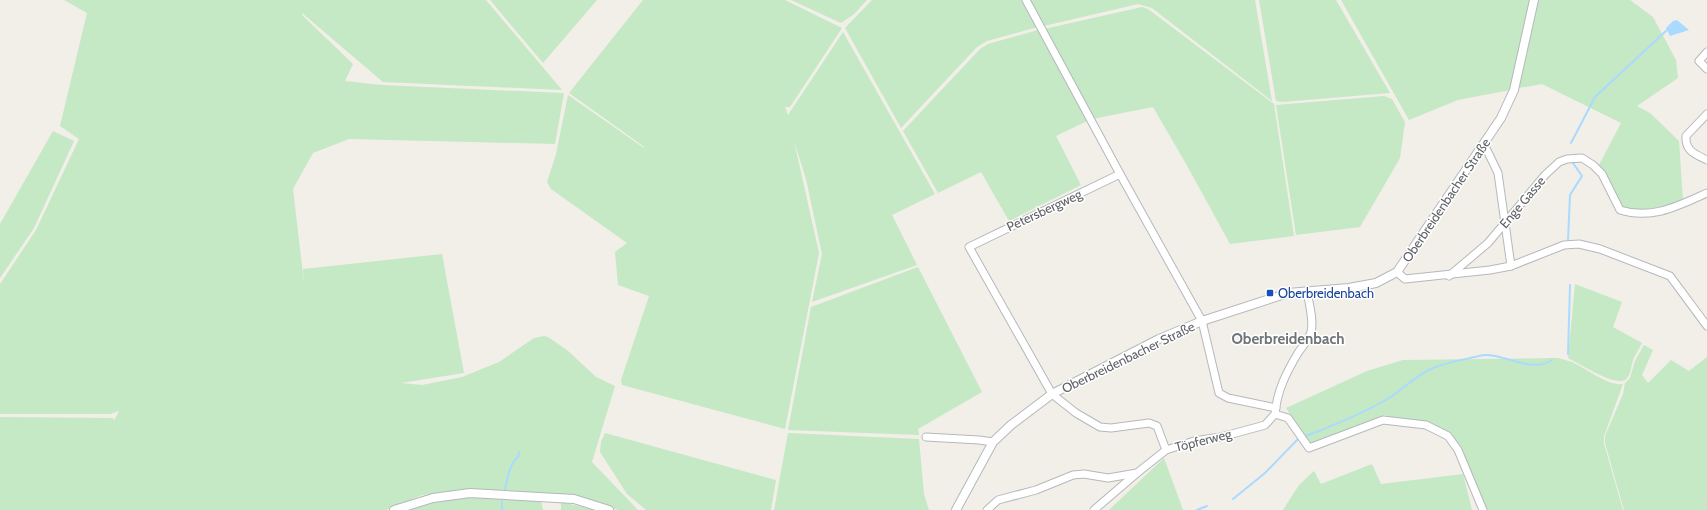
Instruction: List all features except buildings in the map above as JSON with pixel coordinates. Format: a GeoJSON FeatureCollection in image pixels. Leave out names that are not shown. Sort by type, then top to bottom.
{"type":"FeatureCollection","features":[{"type":"Feature","properties":{"kind":"street"},"geometry":{"type":"LineString","coordinates":[[1026,0],[1202,322],[1219,393],[1228,398],[1276,411],[1288,418],[1309,448],[1383,420],[1426,425],[1448,436],[1458,450],[1483,510]]}},
{"type":"Feature","properties":{"kind":"street","name":"Oberbreidenbacher Straße"},"geometry":{"type":"LineString","coordinates":[[956,510],[993,442],[1011,425],[1052,394],[1160,339],[1202,322],[1273,297],[1307,291],[1376,283],[1397,272],[1501,118],[1514,90],[1534,0]]}},
{"type":"Feature","properties":{"kind":"street"},"geometry":{"type":"LineString","coordinates":[[1707,52],[1699,61],[1707,69]]}},
{"type":"Feature","properties":{"kind":"street"},"geometry":{"type":"LineString","coordinates":[[1707,114],[1686,136],[1686,143],[1689,150],[1707,160]]}},
{"type":"Feature","properties":{"kind":"street"},"geometry":{"type":"LineString","coordinates":[[1484,144],[1498,173],[1506,221],[1511,266]]}},
{"type":"Feature","properties":{"kind":"street","name":"Enge Gasse"},"geometry":{"type":"LineString","coordinates":[[1448,276],[1488,243],[1545,174],[1559,162],[1567,159],[1582,158],[1593,165],[1602,174],[1620,210],[1632,214],[1654,214],[1707,193]]}},
{"type":"Feature","properties":{"kind":"street","name":"Petersbergweg"},"geometry":{"type":"LineString","coordinates":[[1052,394],[969,247],[1120,174]]}},
{"type":"Feature","properties":{"kind":"street"},"geometry":{"type":"LineString","coordinates":[[1397,272],[1405,279],[1448,276],[1511,266],[1564,245],[1579,244],[1600,248],[1670,276],[1707,326]]}},
{"type":"Feature","properties":{"kind":"street"},"geometry":{"type":"LineString","coordinates":[[1276,411],[1276,399],[1289,367],[1311,332],[1312,321],[1307,291]]}},
{"type":"Feature","properties":{"kind":"street"},"geometry":{"type":"LineString","coordinates":[[1052,394],[1076,413],[1100,428],[1149,423],[1157,426],[1166,450]]}},
{"type":"Feature","properties":{"kind":"street","name":"Töpferweg"},"geometry":{"type":"LineString","coordinates":[[987,510],[998,500],[1036,490],[1073,475],[1084,474],[1108,478],[1138,473],[1166,450],[1194,441],[1221,437],[1265,425],[1276,411]]}},
{"type":"Feature","properties":{"kind":"street"},"geometry":{"type":"LineString","coordinates":[[926,437],[993,442]]}},
{"type":"Feature","properties":{"kind":"street"},"geometry":{"type":"LineString","coordinates":[[1094,510],[1138,473]]}},
{"type":"Feature","properties":{"kind":"street"},"geometry":{"type":"LineString","coordinates":[[394,510],[433,498],[470,493],[574,499],[609,510]]}},
{"type":"Feature","properties":{"kind":"green space"},"geometry":{"type":"Polygon","coordinates":[[[64,0],[486,0],[562,90],[383,82],[302,13],[302,15],[353,64],[345,81],[382,85],[564,93],[555,144],[349,139],[313,153],[293,189],[304,283],[303,269],[442,254],[464,373],[401,383],[422,385],[462,377],[499,362],[534,338],[544,336],[548,337],[567,350],[596,377],[615,386],[592,462],[638,510],[619,510],[547,493],[475,489],[422,495],[386,510],[0,510],[0,417],[113,418],[114,421],[119,411],[110,414],[0,414],[0,284],[36,230],[79,139],[60,126],[87,13],[64,0]]]}},
{"type":"Feature","properties":{"kind":"green space"},"geometry":{"type":"Polygon","coordinates":[[[490,0],[597,0],[543,63],[490,0]]]}},
{"type":"Feature","properties":{"kind":"green space"},"geometry":{"type":"Polygon","coordinates":[[[643,0],[785,0],[842,28],[790,107],[785,107],[788,115],[843,32],[935,194],[892,215],[917,265],[812,302],[822,254],[806,179],[794,141],[819,253],[785,429],[622,385],[621,380],[649,296],[618,285],[615,252],[627,243],[551,189],[547,182],[556,154],[568,95],[644,148],[569,93],[643,0]]]}},
{"type":"Feature","properties":{"kind":"green space"},"geometry":{"type":"Polygon","coordinates":[[[791,0],[867,0],[854,14],[841,23],[791,0]]]}},
{"type":"Feature","properties":{"kind":"green space"},"geometry":{"type":"Polygon","coordinates":[[[872,0],[1023,0],[1038,27],[987,41],[977,47],[901,128],[845,28],[872,0]]]}},
{"type":"Feature","properties":{"kind":"green space"},"geometry":{"type":"Polygon","coordinates":[[[1028,0],[1255,0],[1272,101],[1152,8],[1138,4],[1044,26],[1028,0]]]}},
{"type":"Feature","properties":{"kind":"green space"},"geometry":{"type":"Polygon","coordinates":[[[1259,0],[1336,0],[1390,93],[1282,102],[1276,101],[1259,0]]]}},
{"type":"Feature","properties":{"kind":"green space"},"geometry":{"type":"Polygon","coordinates":[[[1341,0],[1530,0],[1516,73],[1510,90],[1458,100],[1409,120],[1341,0]]]}},
{"type":"Feature","properties":{"kind":"green space"},"geometry":{"type":"Polygon","coordinates":[[[1538,0],[1630,0],[1653,17],[1676,60],[1678,78],[1637,106],[1650,113],[1679,141],[1683,200],[1653,212],[1624,209],[1614,198],[1599,165],[1621,123],[1542,84],[1519,88],[1538,0]]]}},
{"type":"Feature","properties":{"kind":"green space"},"geometry":{"type":"Polygon","coordinates":[[[1142,7],[1148,9],[1274,104],[1294,236],[1230,244],[1153,107],[1092,119],[1044,29],[1142,7]]]}},
{"type":"Feature","properties":{"kind":"green space"},"geometry":{"type":"Polygon","coordinates":[[[1038,30],[1042,33],[1089,120],[1056,136],[1081,185],[1009,221],[981,172],[938,193],[903,131],[980,49],[988,44],[1038,30]]]}},
{"type":"Feature","properties":{"kind":"green space"},"geometry":{"type":"Polygon","coordinates":[[[1384,96],[1392,99],[1405,122],[1400,158],[1360,227],[1296,235],[1276,105],[1384,96]]]}},
{"type":"Feature","properties":{"kind":"green space"},"geometry":{"type":"Polygon","coordinates":[[[53,131],[74,141],[34,228],[0,278],[0,224],[53,131]]]}},
{"type":"Feature","properties":{"kind":"green space"},"geometry":{"type":"Polygon","coordinates":[[[918,267],[982,392],[918,429],[919,435],[788,430],[811,307],[918,267]]]}},
{"type":"Feature","properties":{"kind":"green space"},"geometry":{"type":"Polygon","coordinates":[[[1575,284],[1622,302],[1613,327],[1642,343],[1633,360],[1627,378],[1623,381],[1616,381],[1608,378],[1589,370],[1568,358],[1575,284]]]}},
{"type":"Feature","properties":{"kind":"green space"},"geometry":{"type":"Polygon","coordinates":[[[1644,345],[1653,350],[1642,375],[1648,383],[1671,360],[1689,371],[1707,357],[1707,510],[1624,510],[1605,443],[1605,436],[1623,394],[1625,383],[1630,378],[1635,361],[1644,345]]]}},
{"type":"Feature","properties":{"kind":"green space"},"geometry":{"type":"Polygon","coordinates":[[[1558,358],[1574,363],[1611,383],[1623,384],[1604,436],[1604,444],[1623,510],[1484,510],[1448,434],[1385,415],[1310,444],[1286,408],[1367,371],[1403,360],[1558,358]]]}},
{"type":"Feature","properties":{"kind":"green space"},"geometry":{"type":"Polygon","coordinates":[[[605,433],[776,480],[771,510],[646,510],[627,494],[600,452],[601,442],[605,433]]]}},
{"type":"Feature","properties":{"kind":"green space"},"geometry":{"type":"Polygon","coordinates":[[[788,433],[919,439],[924,494],[929,510],[774,510],[788,433]]]}},
{"type":"Feature","properties":{"kind":"green space"},"geometry":{"type":"Polygon","coordinates":[[[1164,458],[1183,510],[1109,510],[1164,458]]]}},
{"type":"Feature","properties":{"kind":"green space"},"geometry":{"type":"Polygon","coordinates":[[[1372,464],[1381,484],[1463,474],[1472,510],[1283,510],[1299,485],[1314,471],[1321,484],[1372,464]]]}},
{"type":"Feature","properties":{"kind":"green space"},"geometry":{"type":"Polygon","coordinates":[[[474,497],[541,500],[543,510],[401,510],[425,502],[474,497]]]}},
{"type":"Feature","properties":{"kind":"green space"},"geometry":{"type":"Polygon","coordinates":[[[561,502],[596,510],[561,510],[561,502]]]}},
{"type":"Feature","properties":{"kind":"water"},"geometry":{"type":"Polygon","coordinates":[[[1677,20],[1689,30],[1670,36],[1666,28],[1673,21],[1677,20]]]}},
{"type":"Feature","properties":{"kind":"waterway"},"geometry":{"type":"LineString","coordinates":[[1571,143],[1595,97],[1667,30]]}},
{"type":"Feature","properties":{"kind":"waterway"},"geometry":{"type":"LineString","coordinates":[[1568,240],[1570,195],[1582,176],[1573,163]]}},
{"type":"Feature","properties":{"kind":"waterway"},"geometry":{"type":"LineString","coordinates":[[1568,354],[1570,285]]}},
{"type":"Feature","properties":{"kind":"waterway"},"geometry":{"type":"LineString","coordinates":[[1306,436],[1375,406],[1425,372],[1455,361],[1487,355],[1534,365],[1543,364],[1552,360]]}},
{"type":"Feature","properties":{"kind":"waterway"},"geometry":{"type":"LineString","coordinates":[[1233,499],[1265,473],[1299,438]]}},
{"type":"Feature","properties":{"kind":"waterway"},"geometry":{"type":"LineString","coordinates":[[505,489],[511,468],[518,457],[519,452]]}},
{"type":"Feature","properties":{"kind":"waterway"},"geometry":{"type":"LineString","coordinates":[[502,502],[502,510]]}},
{"type":"Feature","properties":{"kind":"waterway"},"geometry":{"type":"LineString","coordinates":[[1197,510],[1207,506]]}},
{"type":"Feature","properties":{"kind":"place","name":"Oberbreidenbach"},"geometry":{"type":"Point","coordinates":[1270,293]}},
{"type":"Feature","properties":{"kind":"district","name":"Oberbreidenbach"},"geometry":{"type":"Point","coordinates":[1288,339]}}]}
